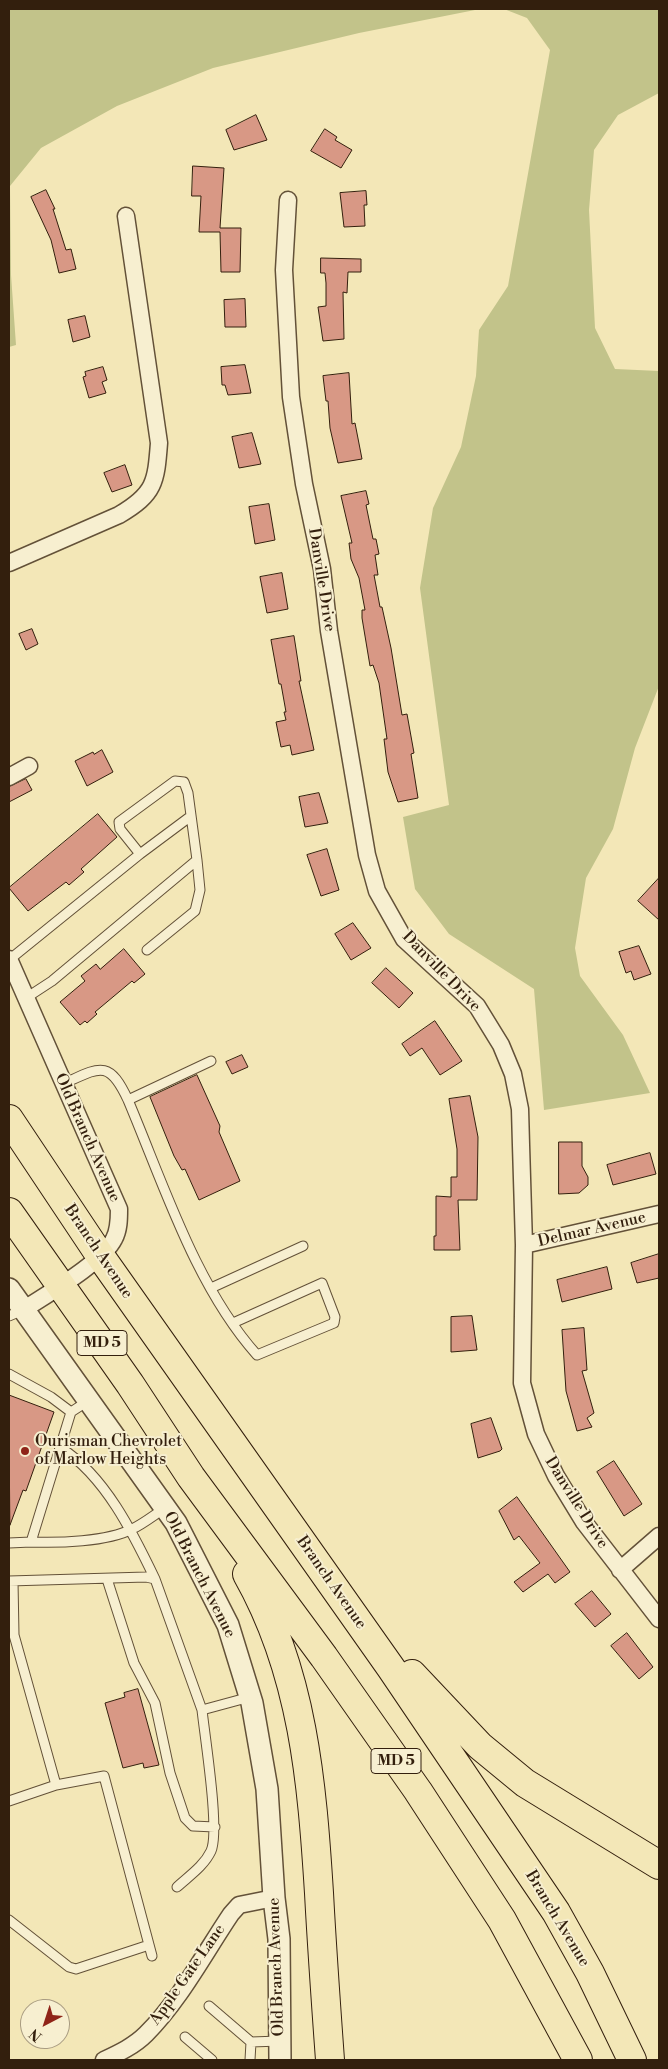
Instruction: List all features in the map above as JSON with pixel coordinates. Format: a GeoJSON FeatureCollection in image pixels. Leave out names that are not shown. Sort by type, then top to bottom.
{"type":"FeatureCollection","features":[{"type":"Feature","properties":{"kind":"highway","name":"Branch Avenue"},"geometry":{"type":"LineString","coordinates":[[9,1119],[101,1257],[293,1528],[556,1912],[590,1973],[632,2060]]}},
{"type":"Feature","properties":{"kind":"highway","name":"MD 5"},"geometry":{"type":"LineString","coordinates":[[9,1212],[191,1477],[324,1657],[418,1791],[502,1920],[578,2060]]}},
{"type":"Feature","properties":{"kind":"highway"},"geometry":{"type":"LineString","coordinates":[[191,1477],[256,1590],[289,1675],[302,1725],[315,1832],[330,2060]]}},
{"type":"Feature","properties":{"kind":"highway"},"geometry":{"type":"LineString","coordinates":[[293,1528],[426,1691],[480,1746],[525,1783],[659,1865]]}},
{"type":"Feature","properties":{"kind":"street","name":"Danville Drive"},"geometry":{"type":"LineString","coordinates":[[288,200],[284,270],[291,398],[304,484],[322,569],[329,631],[367,855],[377,891],[404,939],[477,1006],[504,1052],[513,1074],[520,1109],[524,1245],[522,1383],[536,1434],[556,1476],[584,1522],[659,1619]]}},
{"type":"Feature","properties":{"kind":"street"},"geometry":{"type":"LineString","coordinates":[[9,562],[119,516],[137,503],[155,481],[159,443],[126,216]]}},
{"type":"Feature","properties":{"kind":"street"},"geometry":{"type":"LineString","coordinates":[[9,776],[29,766]]}},
{"type":"Feature","properties":{"kind":"street","name":"Old Branch Avenue"},"geometry":{"type":"LineString","coordinates":[[9,959],[119,1209],[119,1222],[114,1240],[101,1257],[16,1313]]}},
{"type":"Feature","properties":{"kind":"street","name":"Delmar Avenue"},"geometry":{"type":"LineString","coordinates":[[524,1245],[659,1214]]}},
{"type":"Feature","properties":{"kind":"street","name":"Old Branch Avenue"},"geometry":{"type":"LineString","coordinates":[[9,1289],[16,1313],[79,1406],[176,1523],[228,1625],[250,1697],[267,1789],[274,1898],[279,1938],[280,2050]]}},
{"type":"Feature","properties":{"kind":"street"},"geometry":{"type":"LineString","coordinates":[[620,1570],[659,1536]]}},
{"type":"Feature","properties":{"kind":"street","name":"Apple Gate Lane"},"geometry":{"type":"LineString","coordinates":[[104,2060],[129,2048],[146,2034],[175,1998],[239,1905],[274,1898]]}},
{"type":"Feature","properties":{"kind":"lane"},"geometry":{"type":"LineString","coordinates":[[140,854],[120,829],[119,822],[167,785],[175,781],[184,782],[188,793],[200,890],[195,911],[147,950]]}},
{"type":"Feature","properties":{"kind":"lane"},"geometry":{"type":"LineString","coordinates":[[9,959],[140,854],[191,816]]}},
{"type":"Feature","properties":{"kind":"lane"},"geometry":{"type":"LineString","coordinates":[[26,998],[52,982],[197,860]]}},
{"type":"Feature","properties":{"kind":"lane"},"geometry":{"type":"LineString","coordinates":[[128,1100],[212,1061]]}},
{"type":"Feature","properties":{"kind":"lane"},"geometry":{"type":"LineString","coordinates":[[63,1084],[92,1071],[106,1070],[111,1072],[121,1084],[201,1272],[210,1288],[234,1323],[257,1356],[334,1323],[335,1317],[322,1283],[234,1323]]}},
{"type":"Feature","properties":{"kind":"lane"},"geometry":{"type":"LineString","coordinates":[[210,1288],[303,1246]]}},
{"type":"Feature","properties":{"kind":"lane"},"geometry":{"type":"LineString","coordinates":[[9,1374],[51,1397],[79,1406],[61,1448],[31,1542]]}},
{"type":"Feature","properties":{"kind":"lane"},"geometry":{"type":"LineString","coordinates":[[61,1448],[79,1460],[131,1530],[154,1580],[202,1710],[215,1827],[212,1850],[204,1863],[177,1887]]}},
{"type":"Feature","properties":{"kind":"lane"},"geometry":{"type":"LineString","coordinates":[[9,1543],[66,1543],[131,1530],[164,1508]]}},
{"type":"Feature","properties":{"kind":"lane"},"geometry":{"type":"LineString","coordinates":[[56,1785],[14,1635],[11,1581],[146,1577],[154,1580]]}},
{"type":"Feature","properties":{"kind":"lane"},"geometry":{"type":"LineString","coordinates":[[107,1578],[134,1663],[155,1703],[170,1773],[185,1818],[193,1826],[215,1827]]}},
{"type":"Feature","properties":{"kind":"lane"},"geometry":{"type":"LineString","coordinates":[[202,1710],[250,1697]]}},
{"type":"Feature","properties":{"kind":"lane"},"geometry":{"type":"LineString","coordinates":[[9,1800],[56,1785],[104,1776],[152,1956]]}},
{"type":"Feature","properties":{"kind":"lane"},"geometry":{"type":"LineString","coordinates":[[9,1920],[69,1967],[76,1969],[149,1945]]}},
{"type":"Feature","properties":{"kind":"lane"},"geometry":{"type":"LineString","coordinates":[[209,2006],[251,2042],[280,2050]]}},
{"type":"Feature","properties":{"kind":"lane"},"geometry":{"type":"LineString","coordinates":[[185,2037],[212,2060]]}},
{"type":"Feature","properties":{"kind":"lane"},"geometry":{"type":"LineString","coordinates":[[250,2060],[251,2042]]}},
{"type":"Feature","properties":{"kind":"green space"},"geometry":{"type":"Polygon","coordinates":[[[9,9],[480,9],[359,33],[213,68],[117,106],[41,148],[10,186],[11,275],[16,345],[9,347],[9,9]]]}},
{"type":"Feature","properties":{"kind":"green space"},"geometry":{"type":"Polygon","coordinates":[[[504,9],[659,9],[659,93],[618,115],[594,150],[589,210],[595,328],[615,369],[659,371],[659,686],[635,748],[613,829],[586,878],[575,948],[580,976],[623,1035],[650,1093],[544,1110],[534,989],[449,934],[415,889],[403,817],[449,805],[420,588],[433,508],[461,447],[476,376],[479,330],[508,286],[550,50],[527,18],[504,9]]]}},
{"type":"Feature","properties":{"kind":"building"},"geometry":{"type":"Polygon","coordinates":[[[256,115],[267,140],[234,150],[226,130],[256,115]]]}},
{"type":"Feature","properties":{"kind":"building"},"geometry":{"type":"Polygon","coordinates":[[[325,129],[337,137],[335,140],[352,150],[341,168],[311,151],[325,129]]]}},
{"type":"Feature","properties":{"kind":"building"},"geometry":{"type":"Polygon","coordinates":[[[193,166],[224,168],[220,228],[241,228],[240,272],[221,272],[220,232],[199,232],[201,196],[192,196],[193,166]]]}},
{"type":"Feature","properties":{"kind":"building"},"geometry":{"type":"Polygon","coordinates":[[[46,190],[55,209],[53,209],[66,250],[71,249],[76,269],[59,273],[51,240],[31,197],[46,190]]]}},
{"type":"Feature","properties":{"kind":"building"},"geometry":{"type":"Polygon","coordinates":[[[366,191],[367,205],[364,205],[365,226],[344,227],[340,193],[366,191]]]}},
{"type":"Feature","properties":{"kind":"building"},"geometry":{"type":"Polygon","coordinates":[[[321,258],[361,259],[361,272],[348,272],[347,293],[343,292],[344,339],[323,341],[318,307],[326,306],[326,283],[325,273],[321,273],[321,258]]]}},
{"type":"Feature","properties":{"kind":"building"},"geometry":{"type":"Polygon","coordinates":[[[245,299],[246,327],[225,327],[224,300],[245,299]]]}},
{"type":"Feature","properties":{"kind":"building"},"geometry":{"type":"Polygon","coordinates":[[[85,316],[90,337],[73,342],[68,320],[85,316]]]}},
{"type":"Feature","properties":{"kind":"building"},"geometry":{"type":"Polygon","coordinates":[[[245,365],[251,393],[228,395],[225,385],[222,385],[221,367],[245,365]]]}},
{"type":"Feature","properties":{"kind":"building"},"geometry":{"type":"Polygon","coordinates":[[[103,367],[107,380],[102,382],[106,393],[89,398],[83,377],[86,376],[85,372],[103,367]]]}},
{"type":"Feature","properties":{"kind":"building"},"geometry":{"type":"Polygon","coordinates":[[[349,373],[352,424],[355,423],[362,459],[338,463],[330,428],[328,401],[326,401],[323,376],[349,373]]]}},
{"type":"Feature","properties":{"kind":"building"},"geometry":{"type":"Polygon","coordinates":[[[252,433],[261,464],[239,468],[232,437],[252,433]]]}},
{"type":"Feature","properties":{"kind":"building"},"geometry":{"type":"Polygon","coordinates":[[[125,465],[132,485],[112,492],[104,473],[125,465]]]}},
{"type":"Feature","properties":{"kind":"building"},"geometry":{"type":"Polygon","coordinates":[[[366,491],[369,504],[366,505],[373,539],[376,539],[379,554],[375,555],[378,575],[374,575],[391,648],[402,715],[407,714],[414,753],[411,754],[418,798],[398,802],[388,772],[384,739],[387,739],[379,683],[373,665],[370,666],[362,618],[362,610],[365,610],[359,578],[351,559],[349,543],[352,543],[341,496],[366,491]]]}},
{"type":"Feature","properties":{"kind":"building"},"geometry":{"type":"Polygon","coordinates":[[[269,504],[275,540],[255,544],[249,507],[269,504]]]}},
{"type":"Feature","properties":{"kind":"building"},"geometry":{"type":"Polygon","coordinates":[[[282,573],[288,609],[267,613],[260,577],[282,573]]]}},
{"type":"Feature","properties":{"kind":"building"},"geometry":{"type":"Polygon","coordinates":[[[32,629],[38,644],[26,650],[19,634],[32,629]]]}},
{"type":"Feature","properties":{"kind":"building"},"geometry":{"type":"Polygon","coordinates":[[[294,636],[301,681],[299,681],[314,750],[292,755],[290,745],[281,747],[276,722],[286,720],[284,712],[286,712],[271,640],[294,636]]]}},
{"type":"Feature","properties":{"kind":"building"},"geometry":{"type":"Polygon","coordinates":[[[102,750],[113,772],[87,786],[75,761],[93,752],[94,754],[102,750]]]}},
{"type":"Feature","properties":{"kind":"building"},"geometry":{"type":"Polygon","coordinates":[[[26,779],[32,790],[9,802],[9,787],[26,779]]]}},
{"type":"Feature","properties":{"kind":"building"},"geometry":{"type":"Polygon","coordinates":[[[319,793],[328,823],[305,827],[299,797],[319,793]]]}},
{"type":"Feature","properties":{"kind":"building"},"geometry":{"type":"Polygon","coordinates":[[[98,814],[117,837],[81,869],[84,872],[69,885],[66,882],[28,911],[9,888],[98,814]]]}},
{"type":"Feature","properties":{"kind":"building"},"geometry":{"type":"Polygon","coordinates":[[[327,849],[339,890],[321,896],[307,855],[327,849]]]}},
{"type":"Feature","properties":{"kind":"building"},"geometry":{"type":"Polygon","coordinates":[[[659,878],[659,920],[638,901],[659,878]]]}},
{"type":"Feature","properties":{"kind":"building"},"geometry":{"type":"Polygon","coordinates":[[[353,923],[371,948],[351,960],[335,934],[353,923]]]}},
{"type":"Feature","properties":{"kind":"building"},"geometry":{"type":"Polygon","coordinates":[[[639,946],[651,974],[634,980],[631,971],[626,973],[619,952],[639,946]]]}},
{"type":"Feature","properties":{"kind":"building"},"geometry":{"type":"Polygon","coordinates":[[[124,949],[145,974],[134,983],[132,981],[95,1012],[97,1014],[87,1023],[85,1021],[80,1025],[60,1002],[85,981],[81,976],[96,964],[100,969],[124,949]]]}},
{"type":"Feature","properties":{"kind":"building"},"geometry":{"type":"Polygon","coordinates":[[[386,968],[413,993],[399,1008],[372,983],[386,968]]]}},
{"type":"Feature","properties":{"kind":"building"},"geometry":{"type":"Polygon","coordinates":[[[435,1021],[462,1061],[440,1075],[422,1048],[410,1056],[402,1044],[435,1021]]]}},
{"type":"Feature","properties":{"kind":"building"},"geometry":{"type":"Polygon","coordinates":[[[242,1055],[248,1067],[232,1074],[226,1062],[242,1055]]]}},
{"type":"Feature","properties":{"kind":"building"},"geometry":{"type":"Polygon","coordinates":[[[197,1075],[220,1126],[219,1132],[240,1181],[199,1200],[185,1169],[182,1170],[174,1156],[150,1097],[197,1075]]]}},
{"type":"Feature","properties":{"kind":"building"},"geometry":{"type":"Polygon","coordinates":[[[470,1096],[478,1137],[477,1200],[458,1200],[460,1250],[434,1250],[436,1196],[451,1197],[451,1177],[457,1177],[457,1149],[449,1099],[470,1096]]]}},
{"type":"Feature","properties":{"kind":"building"},"geometry":{"type":"Polygon","coordinates":[[[559,1142],[582,1142],[582,1166],[588,1177],[588,1185],[579,1193],[559,1194],[559,1142]]]}},
{"type":"Feature","properties":{"kind":"building"},"geometry":{"type":"Polygon","coordinates":[[[650,1153],[656,1174],[613,1185],[607,1165],[650,1153]]]}},
{"type":"Feature","properties":{"kind":"building"},"geometry":{"type":"Polygon","coordinates":[[[659,1254],[659,1278],[637,1283],[631,1263],[659,1254]]]}},
{"type":"Feature","properties":{"kind":"building"},"geometry":{"type":"Polygon","coordinates":[[[607,1267],[612,1289],[562,1302],[557,1280],[607,1267]]]}},
{"type":"Feature","properties":{"kind":"building"},"geometry":{"type":"Polygon","coordinates":[[[472,1316],[477,1350],[451,1352],[451,1317],[472,1316]]]}},
{"type":"Feature","properties":{"kind":"building"},"geometry":{"type":"Polygon","coordinates":[[[584,1328],[587,1370],[582,1371],[594,1413],[587,1418],[592,1427],[577,1431],[566,1391],[562,1330],[584,1328]]]}},
{"type":"Feature","properties":{"kind":"building","name":"Ourisman Chevrolet of Marlow Heights"},"geometry":{"type":"Polygon","coordinates":[[[9,1395],[54,1412],[26,1491],[23,1490],[10,1525],[9,1395]]]}},
{"type":"Feature","properties":{"kind":"building"},"geometry":{"type":"Polygon","coordinates":[[[491,1418],[502,1449],[478,1458],[471,1424],[491,1418]]]}},
{"type":"Feature","properties":{"kind":"building"},"geometry":{"type":"Polygon","coordinates":[[[614,1461],[642,1504],[624,1516],[597,1472],[614,1461]]]}},
{"type":"Feature","properties":{"kind":"building"},"geometry":{"type":"Polygon","coordinates":[[[517,1497],[570,1572],[555,1583],[548,1574],[523,1592],[514,1582],[540,1563],[519,1536],[514,1540],[499,1511],[517,1497]]]}},
{"type":"Feature","properties":{"kind":"building"},"geometry":{"type":"Polygon","coordinates":[[[592,1591],[611,1614],[595,1627],[575,1604],[592,1591]]]}},
{"type":"Feature","properties":{"kind":"building"},"geometry":{"type":"Polygon","coordinates":[[[627,1633],[653,1667],[639,1679],[611,1646],[627,1633]]]}},
{"type":"Feature","properties":{"kind":"building"},"geometry":{"type":"Polygon","coordinates":[[[138,1689],[159,1765],[144,1768],[143,1763],[123,1768],[105,1703],[125,1697],[124,1693],[138,1689]]]}},
{"type":"Feature","properties":{"kind":"place","name":"Ourisman Chevrolet of Marlow Heights"},"geometry":{"type":"Point","coordinates":[25,1451]}}]}
